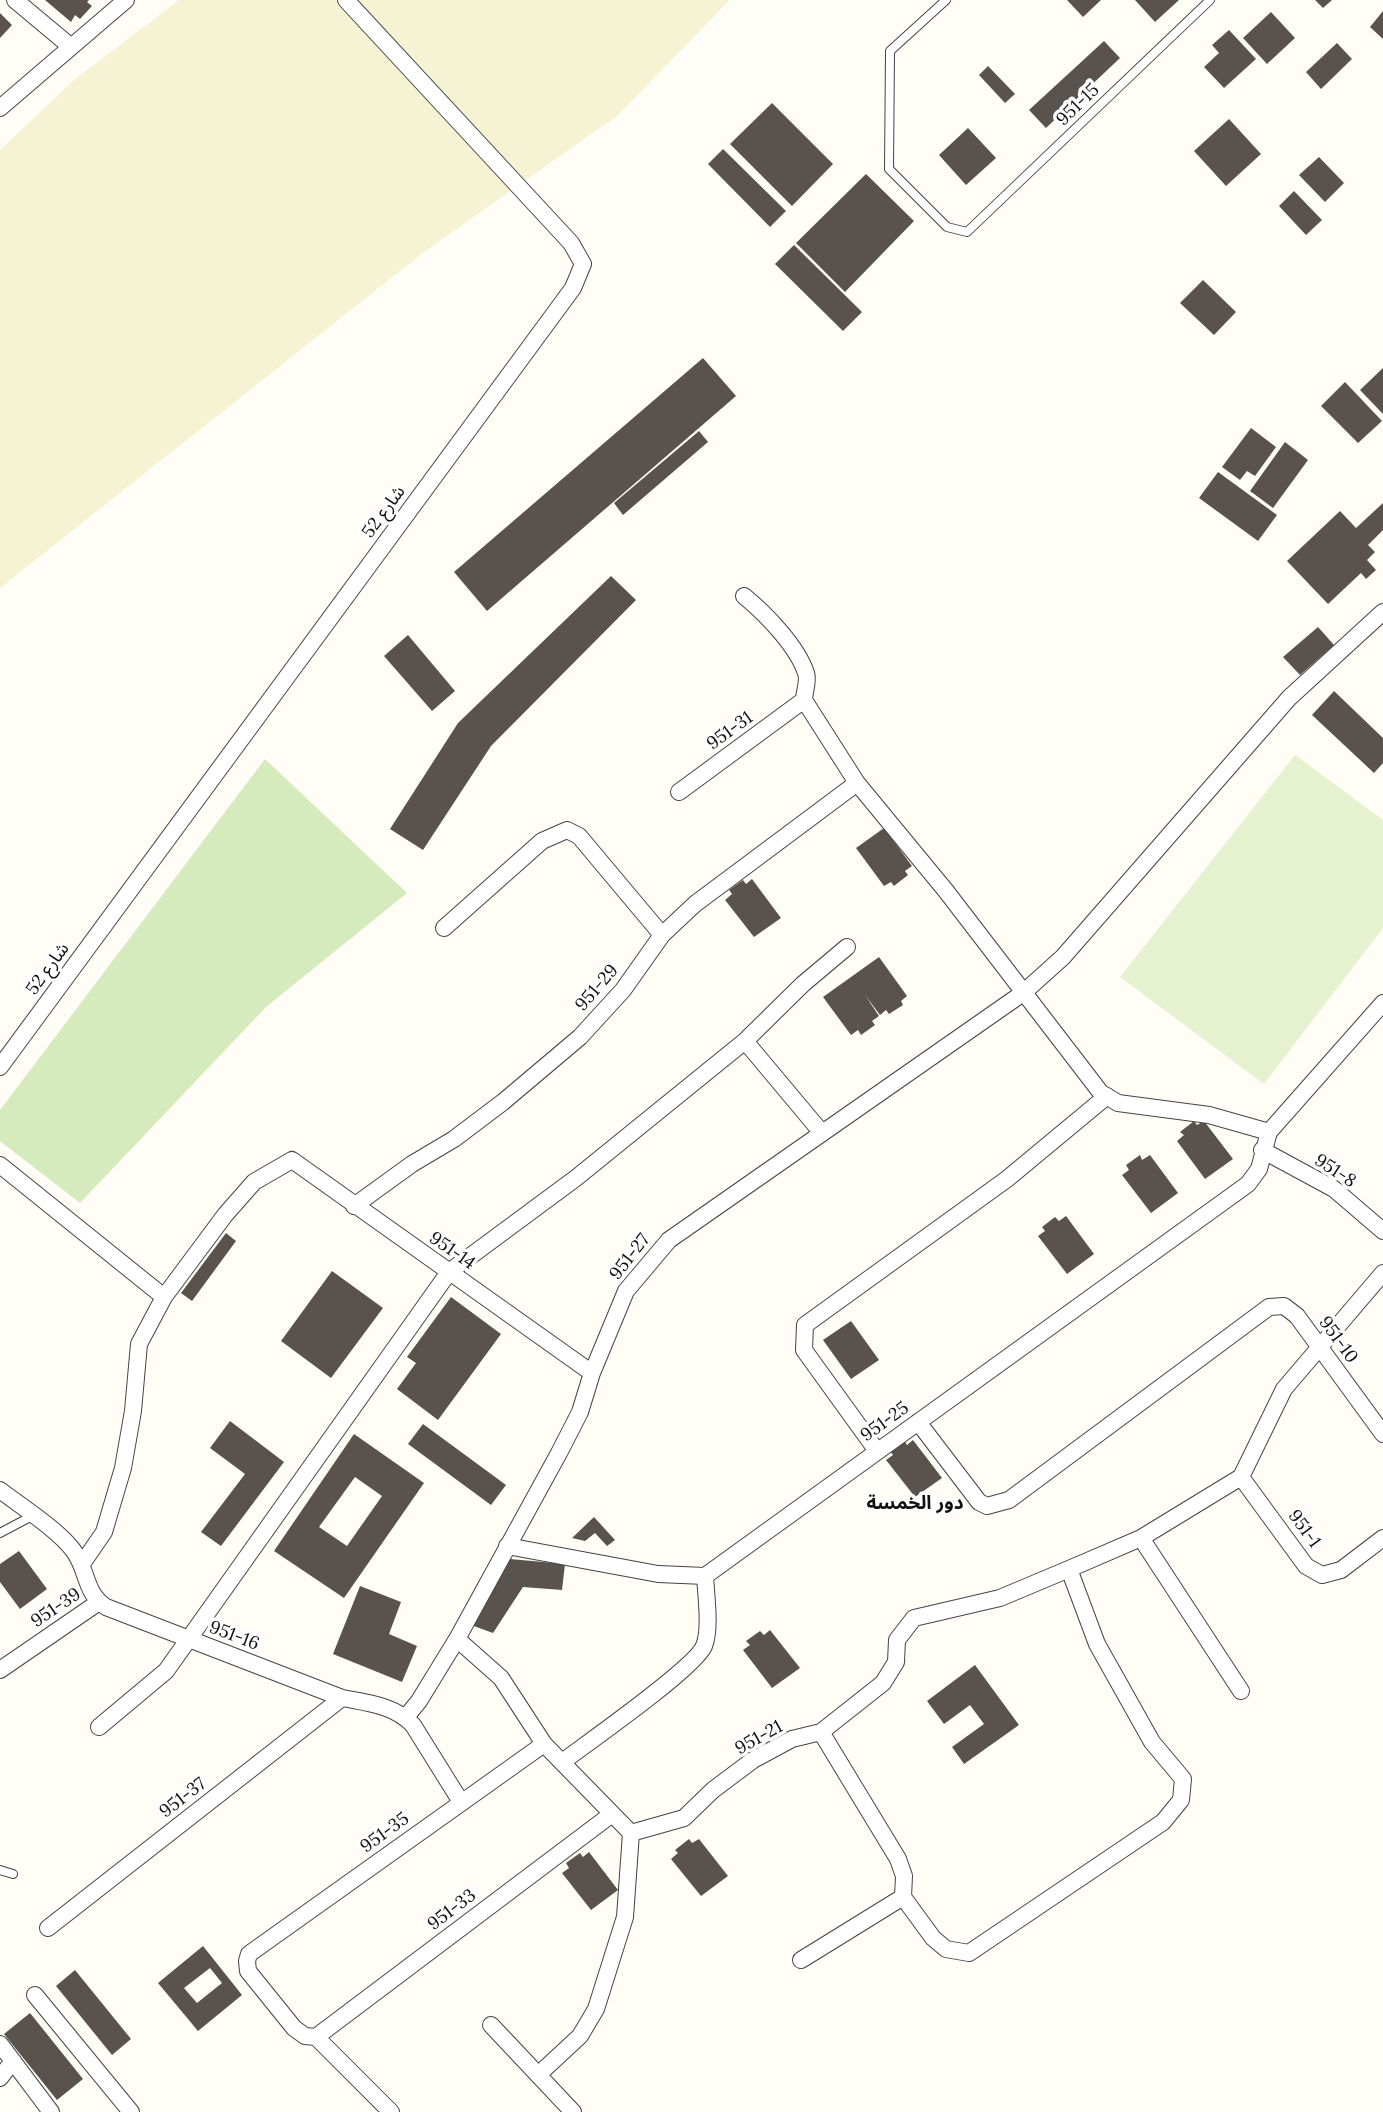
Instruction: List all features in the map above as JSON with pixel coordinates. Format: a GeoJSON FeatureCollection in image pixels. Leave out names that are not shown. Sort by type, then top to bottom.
{"type":"FeatureCollection","features":[{"type":"Feature","properties":{"kind":"street"},"geometry":{"type":"LineString","coordinates":[[15,0],[70,46]]}},
{"type":"Feature","properties":{"kind":"street"},"geometry":{"type":"LineString","coordinates":[[0,108],[126,0]]}},
{"type":"Feature","properties":{"kind":"street","name":"شارع 52"},"geometry":{"type":"LineString","coordinates":[[0,1067],[573,288],[583,264],[571,243],[346,0]]}},
{"type":"Feature","properties":{"kind":"street"},"geometry":{"type":"LineString","coordinates":[[744,596],[768,618],[796,653],[808,676],[804,700],[857,783],[946,891],[1101,1093],[1118,1103],[1209,1115],[1269,1132],[1383,1003]]}},
{"type":"Feature","properties":{"kind":"street","name":"951-27"},"geometry":{"type":"LineString","coordinates":[[405,1717],[419,1701],[457,1639],[580,1412],[592,1373],[626,1291],[668,1240],[1023,993],[1063,957],[1289,698],[1383,612]]}},
{"type":"Feature","properties":{"kind":"street","name":"951-31"},"geometry":{"type":"LineString","coordinates":[[679,792],[804,700]]}},
{"type":"Feature","properties":{"kind":"street","name":"951-29"},"geometry":{"type":"LineString","coordinates":[[354,1206],[412,1164],[454,1139],[503,1102],[580,1037],[623,990],[662,935],[695,904],[857,783]]}},
{"type":"Feature","properties":{"kind":"street"},"geometry":{"type":"LineString","coordinates":[[444,928],[542,841],[567,830],[579,836],[662,935]]}},
{"type":"Feature","properties":{"kind":"street"},"geometry":{"type":"LineString","coordinates":[[99,1727],[166,1671],[449,1272],[576,1178],[745,1041],[803,984],[848,947]]}},
{"type":"Feature","properties":{"kind":"street"},"geometry":{"type":"LineString","coordinates":[[745,1041],[822,1132]]}},
{"type":"Feature","properties":{"kind":"street"},"geometry":{"type":"LineString","coordinates":[[877,1451],[804,1350],[805,1325],[1007,1180],[1107,1096]]}},
{"type":"Feature","properties":{"kind":"street","name":"951-25"},"geometry":{"type":"LineString","coordinates":[[705,1576],[1248,1184],[1259,1169],[1269,1132]]}},
{"type":"Feature","properties":{"kind":"street","name":"951-8"},"geometry":{"type":"LineString","coordinates":[[1262,1150],[1334,1189],[1383,1231]]}},
{"type":"Feature","properties":{"kind":"street","name":"951-14"},"geometry":{"type":"LineString","coordinates":[[163,1297],[225,1214],[254,1182],[292,1160],[592,1373]]}},
{"type":"Feature","properties":{"kind":"street"},"geometry":{"type":"LineString","coordinates":[[0,1166],[163,1297],[139,1344],[133,1412],[123,1468],[104,1532],[82,1564]]}},
{"type":"Feature","properties":{"kind":"street"},"geometry":{"type":"LineString","coordinates":[[821,1732],[898,1859],[904,1877],[903,1897],[933,1938],[946,1949],[969,1953],[1163,1822],[1181,1800],[1183,1779],[1152,1742],[1097,1644],[1069,1569],[1141,1538],[1241,1477],[1284,1389],[1383,1273]]}},
{"type":"Feature","properties":{"kind":"street","name":"951-10"},"geometry":{"type":"LineString","coordinates":[[918,1422],[979,1502],[987,1506],[1009,1500],[1269,1307],[1284,1306],[1297,1316],[1383,1434]]}},
{"type":"Feature","properties":{"kind":"street","name":"951-1"},"geometry":{"type":"LineString","coordinates":[[1241,1477],[1306,1566],[1322,1575],[1340,1570],[1383,1538]]}},
{"type":"Feature","properties":{"kind":"street"},"geometry":{"type":"LineString","coordinates":[[0,1490],[76,1552],[89,1590],[99,1602]]}},
{"type":"Feature","properties":{"kind":"street"},"geometry":{"type":"LineString","coordinates":[[1141,1538],[1241,1691]]}},
{"type":"Feature","properties":{"kind":"street"},"geometry":{"type":"LineString","coordinates":[[507,1546],[658,1574],[705,1576],[704,1647],[685,1668],[562,1762]]}},
{"type":"Feature","properties":{"kind":"street","name":"951-21"},"geometry":{"type":"LineString","coordinates":[[631,1833],[684,1818],[713,1790],[753,1760],[792,1739],[821,1732],[883,1683],[896,1662],[897,1640],[914,1618],[1000,1598],[1069,1569]]}},
{"type":"Feature","properties":{"kind":"street","name":"951-16"},"geometry":{"type":"LineString","coordinates":[[99,1602],[342,1698],[381,1705],[405,1717]]}},
{"type":"Feature","properties":{"kind":"street","name":"951-39"},"geometry":{"type":"LineString","coordinates":[[0,1670],[99,1602]]}},
{"type":"Feature","properties":{"kind":"street"},"geometry":{"type":"LineString","coordinates":[[457,1639],[500,1678],[544,1744],[631,1833],[625,1917],[596,2009],[580,2036],[538,2075]]}},
{"type":"Feature","properties":{"kind":"street","name":"951-37"},"geometry":{"type":"LineString","coordinates":[[48,1928],[342,1698]]}},
{"type":"Feature","properties":{"kind":"street"},"geometry":{"type":"LineString","coordinates":[[405,1717],[413,1725],[461,1802]]}},
{"type":"Feature","properties":{"kind":"street","name":"951-35"},"geometry":{"type":"LineString","coordinates":[[316,2037],[305,2036],[293,2028],[257,1984],[248,1971],[247,1961],[250,1954],[544,1744]]}},
{"type":"Feature","properties":{"kind":"street","name":"951-33"},"geometry":{"type":"LineString","coordinates":[[316,2037],[612,1814]]}},
{"type":"Feature","properties":{"kind":"street"},"geometry":{"type":"LineString","coordinates":[[801,1960],[903,1897]]}},
{"type":"Feature","properties":{"kind":"street"},"geometry":{"type":"LineString","coordinates":[[35,1995],[131,2112]]}},
{"type":"Feature","properties":{"kind":"street"},"geometry":{"type":"LineString","coordinates":[[491,2025],[573,2112]]}},
{"type":"Feature","properties":{"kind":"street"},"geometry":{"type":"LineString","coordinates":[[316,2037],[391,2112]]}},
{"type":"Feature","properties":{"kind":"street"},"geometry":{"type":"LineString","coordinates":[[0,2044],[51,2112]]}},
{"type":"Feature","properties":{"kind":"street"},"geometry":{"type":"LineString","coordinates":[[0,2078],[13,2061]]}},
{"type":"Feature","properties":{"kind":"lane","name":"951-15"},"geometry":{"type":"LineString","coordinates":[[946,0],[890,51],[889,169],[947,227],[967,232],[1210,0]]}},
{"type":"Feature","properties":{"kind":"lane"},"geometry":{"type":"LineString","coordinates":[[0,1534],[32,1516]]}},
{"type":"Feature","properties":{"kind":"lane"},"geometry":{"type":"LineString","coordinates":[[0,1870],[13,1874]]}},
{"type":"Feature","properties":{"kind":"shaded area"},"geometry":{"type":"Polygon","coordinates":[[[179,0],[730,0],[617,116],[424,252],[0,588],[0,150],[75,79],[179,0]]]}},
{"type":"Feature","properties":{"kind":"green space"},"geometry":{"type":"Polygon","coordinates":[[[1295,755],[1383,820],[1383,928],[1264,1084],[1120,977],[1295,755]]]}},
{"type":"Feature","properties":{"kind":"green space"},"geometry":{"type":"Polygon","coordinates":[[[265,759],[407,893],[266,1007],[80,1203],[0,1141],[0,1110],[265,759]]]}},
{"type":"Feature","properties":{"kind":"building"},"geometry":{"type":"Polygon","coordinates":[[[45,0],[89,0],[87,2],[92,6],[80,19],[75,15],[71,22],[45,0]]]}},
{"type":"Feature","properties":{"kind":"building"},"geometry":{"type":"Polygon","coordinates":[[[1067,0],[1101,0],[1083,17],[1067,0]]]}},
{"type":"Feature","properties":{"kind":"building"},"geometry":{"type":"Polygon","coordinates":[[[1135,0],[1179,0],[1155,22],[1135,0]]]}},
{"type":"Feature","properties":{"kind":"building"},"geometry":{"type":"Polygon","coordinates":[[[1315,0],[1332,0],[1323,8],[1315,0]]]}},
{"type":"Feature","properties":{"kind":"building"},"geometry":{"type":"Polygon","coordinates":[[[1383,11],[1383,39],[1370,27],[1383,11]]]}},
{"type":"Feature","properties":{"kind":"building"},"geometry":{"type":"Polygon","coordinates":[[[1271,12],[1295,38],[1267,64],[1243,38],[1271,12]]]}},
{"type":"Feature","properties":{"kind":"building"},"geometry":{"type":"Polygon","coordinates":[[[0,13],[12,25],[0,38],[0,13]]]}},
{"type":"Feature","properties":{"kind":"building"},"geometry":{"type":"Polygon","coordinates":[[[1229,30],[1256,59],[1224,88],[1204,67],[1219,53],[1212,45],[1229,30]]]}},
{"type":"Feature","properties":{"kind":"building"},"geometry":{"type":"Polygon","coordinates":[[[1104,41],[1120,58],[1046,128],[1029,110],[1104,41]]]}},
{"type":"Feature","properties":{"kind":"building"},"geometry":{"type":"Polygon","coordinates":[[[1337,43],[1352,59],[1321,89],[1306,72],[1337,43]]]}},
{"type":"Feature","properties":{"kind":"building"},"geometry":{"type":"Polygon","coordinates":[[[988,66],[1015,94],[1005,103],[979,75],[988,66]]]}},
{"type":"Feature","properties":{"kind":"building"},"geometry":{"type":"Polygon","coordinates":[[[772,103],[833,164],[792,206],[730,144],[772,103]]]}},
{"type":"Feature","properties":{"kind":"building"},"geometry":{"type":"Polygon","coordinates":[[[1229,119],[1261,154],[1226,186],[1194,151],[1229,119]]]}},
{"type":"Feature","properties":{"kind":"building"},"geometry":{"type":"Polygon","coordinates":[[[968,128],[996,158],[966,185],[939,155],[968,128]]]}},
{"type":"Feature","properties":{"kind":"building"},"geometry":{"type":"Polygon","coordinates":[[[723,149],[786,211],[770,227],[708,164],[723,149]]]}},
{"type":"Feature","properties":{"kind":"building"},"geometry":{"type":"Polygon","coordinates":[[[1319,157],[1344,183],[1325,202],[1299,175],[1319,157]]]}},
{"type":"Feature","properties":{"kind":"building"},"geometry":{"type":"Polygon","coordinates":[[[866,174],[914,221],[845,292],[796,243],[866,174]]]}},
{"type":"Feature","properties":{"kind":"building"},"geometry":{"type":"Polygon","coordinates":[[[1294,191],[1322,220],[1306,235],[1279,206],[1294,191]]]}},
{"type":"Feature","properties":{"kind":"building"},"geometry":{"type":"Polygon","coordinates":[[[794,245],[862,312],[843,331],[775,264],[794,245]]]}},
{"type":"Feature","properties":{"kind":"building"},"geometry":{"type":"Polygon","coordinates":[[[1203,280],[1236,312],[1214,335],[1180,303],[1203,280]]]}},
{"type":"Feature","properties":{"kind":"building"},"geometry":{"type":"Polygon","coordinates":[[[703,358],[736,396],[487,611],[454,572],[703,358]]]}},
{"type":"Feature","properties":{"kind":"building"},"geometry":{"type":"Polygon","coordinates":[[[1383,368],[1383,414],[1360,390],[1383,368]]]}},
{"type":"Feature","properties":{"kind":"building"},"geometry":{"type":"Polygon","coordinates":[[[1345,382],[1382,421],[1358,443],[1321,406],[1345,382]]]}},
{"type":"Feature","properties":{"kind":"building"},"geometry":{"type":"Polygon","coordinates":[[[1251,428],[1276,447],[1255,476],[1247,471],[1240,480],[1222,467],[1251,428]]]}},
{"type":"Feature","properties":{"kind":"building"},"geometry":{"type":"Polygon","coordinates":[[[699,431],[708,442],[623,515],[614,503],[699,431]]]}},
{"type":"Feature","properties":{"kind":"building"},"geometry":{"type":"Polygon","coordinates":[[[1285,442],[1308,460],[1273,508],[1250,491],[1285,442]]]}},
{"type":"Feature","properties":{"kind":"building"},"geometry":{"type":"Polygon","coordinates":[[[1218,472],[1277,515],[1258,541],[1199,498],[1218,472]]]}},
{"type":"Feature","properties":{"kind":"building"},"geometry":{"type":"Polygon","coordinates":[[[1383,503],[1383,530],[1368,545],[1375,552],[1367,560],[1376,570],[1366,579],[1361,573],[1328,604],[1287,561],[1340,511],[1356,528],[1383,503]]]}},
{"type":"Feature","properties":{"kind":"building"},"geometry":{"type":"Polygon","coordinates":[[[611,576],[636,600],[491,746],[423,850],[390,829],[458,723],[611,576]]]}},
{"type":"Feature","properties":{"kind":"building"},"geometry":{"type":"Polygon","coordinates":[[[1318,627],[1334,645],[1300,675],[1283,657],[1318,627]]]}},
{"type":"Feature","properties":{"kind":"building"},"geometry":{"type":"Polygon","coordinates":[[[408,635],[455,691],[432,711],[384,656],[408,635]]]}},
{"type":"Feature","properties":{"kind":"building"},"geometry":{"type":"Polygon","coordinates":[[[1334,691],[1383,738],[1383,763],[1374,773],[1312,715],[1334,691]]]}},
{"type":"Feature","properties":{"kind":"building"},"geometry":{"type":"Polygon","coordinates":[[[884,828],[912,866],[905,871],[908,875],[894,886],[891,882],[884,886],[856,848],[884,828]]]}},
{"type":"Feature","properties":{"kind":"building"},"geometry":{"type":"Polygon","coordinates":[[[752,879],[781,918],[754,937],[725,900],[732,894],[729,890],[743,880],[746,884],[752,879]]]}},
{"type":"Feature","properties":{"kind":"building"},"geometry":{"type":"Polygon","coordinates":[[[879,957],[907,996],[901,1001],[903,1005],[889,1014],[886,1010],[880,1015],[865,995],[879,1016],[872,1021],[875,1025],[861,1035],[858,1030],[851,1035],[823,997],[879,957]]]}},
{"type":"Feature","properties":{"kind":"building"},"geometry":{"type":"Polygon","coordinates":[[[1194,1121],[1197,1125],[1204,1121],[1233,1159],[1205,1179],[1177,1141],[1184,1135],[1180,1132],[1194,1121]]]}},
{"type":"Feature","properties":{"kind":"building"},"geometry":{"type":"Polygon","coordinates":[[[1140,1155],[1142,1160],[1150,1155],[1178,1193],[1151,1213],[1122,1175],[1129,1170],[1126,1165],[1140,1155]]]}},
{"type":"Feature","properties":{"kind":"building"},"geometry":{"type":"Polygon","coordinates":[[[1066,1216],[1094,1254],[1067,1274],[1038,1236],[1045,1231],[1042,1227],[1055,1217],[1059,1221],[1066,1216]]]}},
{"type":"Feature","properties":{"kind":"building"},"geometry":{"type":"Polygon","coordinates":[[[226,1233],[236,1241],[192,1301],[181,1293],[226,1233]]]}},
{"type":"Feature","properties":{"kind":"building"},"geometry":{"type":"Polygon","coordinates":[[[332,1271],[383,1308],[331,1378],[281,1341],[332,1271]]]}},
{"type":"Feature","properties":{"kind":"building"},"geometry":{"type":"Polygon","coordinates":[[[451,1297],[501,1334],[438,1420],[397,1389],[416,1363],[407,1357],[451,1297]]]}},
{"type":"Feature","properties":{"kind":"building"},"geometry":{"type":"Polygon","coordinates":[[[851,1321],[879,1360],[851,1379],[823,1340],[851,1321]]]}},
{"type":"Feature","properties":{"kind":"building"},"geometry":{"type":"Polygon","coordinates":[[[230,1421],[284,1462],[221,1546],[201,1532],[245,1474],[210,1448],[230,1421]]]}},
{"type":"Feature","properties":{"kind":"building"},"geometry":{"type":"Polygon","coordinates":[[[423,1424],[506,1485],[491,1505],[408,1444],[423,1424]]]}},
{"type":"Feature","properties":{"kind":"building"},"geometry":{"type":"Polygon","coordinates":[[[354,1434],[424,1483],[344,1598],[274,1551],[354,1434]],[[355,1477],[319,1527],[347,1546],[382,1496],[355,1477]]]}},
{"type":"Feature","properties":{"kind":"building"},"geometry":{"type":"Polygon","coordinates":[[[904,1440],[907,1445],[913,1440],[942,1478],[915,1497],[886,1460],[893,1455],[890,1451],[904,1440]]]}},
{"type":"Feature","properties":{"kind":"building"},"geometry":{"type":"Polygon","coordinates":[[[594,1517],[615,1540],[607,1546],[595,1533],[585,1541],[572,1538],[594,1517]]]}},
{"type":"Feature","properties":{"kind":"building"},"geometry":{"type":"Polygon","coordinates":[[[19,1551],[47,1589],[20,1609],[0,1582],[0,1564],[19,1551]]]}},
{"type":"Feature","properties":{"kind":"building"},"geometry":{"type":"Polygon","coordinates":[[[510,1559],[565,1564],[562,1590],[523,1587],[493,1633],[471,1625],[510,1559]]]}},
{"type":"Feature","properties":{"kind":"building"},"geometry":{"type":"Polygon","coordinates":[[[360,1586],[401,1602],[389,1634],[417,1646],[402,1682],[333,1654],[360,1586]]]}},
{"type":"Feature","properties":{"kind":"building"},"geometry":{"type":"Polygon","coordinates":[[[770,1630],[800,1668],[772,1688],[743,1650],[750,1645],[746,1641],[760,1631],[764,1635],[770,1630]]]}},
{"type":"Feature","properties":{"kind":"building"},"geometry":{"type":"Polygon","coordinates":[[[975,1665],[1019,1725],[964,1764],[952,1747],[984,1724],[970,1705],[944,1724],[927,1701],[975,1665]]]}},
{"type":"Feature","properties":{"kind":"building"},"geometry":{"type":"Polygon","coordinates":[[[689,1839],[692,1843],[699,1839],[728,1876],[701,1896],[671,1859],[678,1853],[675,1850],[689,1839]]]}},
{"type":"Feature","properties":{"kind":"building"},"geometry":{"type":"Polygon","coordinates":[[[589,1852],[618,1890],[591,1910],[562,1873],[569,1868],[566,1863],[580,1853],[583,1857],[589,1852]]]}},
{"type":"Feature","properties":{"kind":"building"},"geometry":{"type":"Polygon","coordinates":[[[203,1946],[242,1995],[198,2031],[158,1983],[203,1946]],[[210,1968],[184,1988],[197,2003],[222,1983],[210,1968]]]}},
{"type":"Feature","properties":{"kind":"building"},"geometry":{"type":"Polygon","coordinates":[[[75,1970],[131,2039],[112,2055],[56,1986],[75,1970]]]}},
{"type":"Feature","properties":{"kind":"building"},"geometry":{"type":"Polygon","coordinates":[[[30,2013],[83,2079],[57,2100],[4,2034],[30,2013]]]}},
{"type":"Feature","properties":{"kind":"district","name":"دور الخمسة"},"geometry":{"type":"Point","coordinates":[915,1504]}}]}
